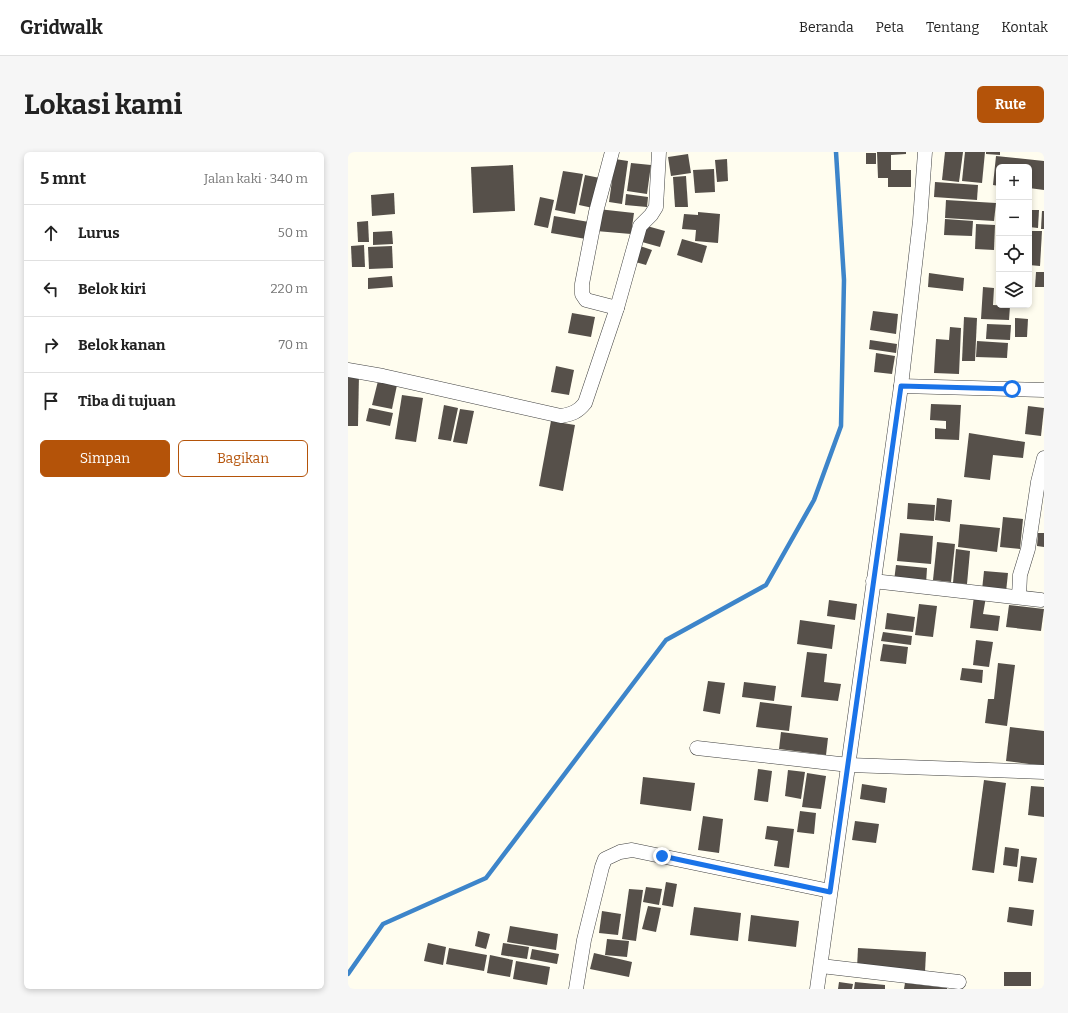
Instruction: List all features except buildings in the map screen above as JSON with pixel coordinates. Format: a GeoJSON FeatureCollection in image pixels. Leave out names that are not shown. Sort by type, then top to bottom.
{"type":"FeatureCollection","features":[{"type":"Feature","properties":{"kind":"street"},"geometry":{"type":"LineString","coordinates":[[612,152],[596,212],[582,284],[582,294],[586,300],[618,308]]}},
{"type":"Feature","properties":{"kind":"street"},"geometry":{"type":"LineString","coordinates":[[348,370],[383,376],[561,416],[574,413],[585,403],[618,308],[640,226],[651,215],[656,207],[659,152]]}},
{"type":"Feature","properties":{"kind":"street"},"geometry":{"type":"LineString","coordinates":[[817,989],[901,386],[919,229],[925,152]]}},
{"type":"Feature","properties":{"kind":"street"},"geometry":{"type":"LineString","coordinates":[[901,386],[1044,390]]}},
{"type":"Feature","properties":{"kind":"street"},"geometry":{"type":"LineString","coordinates":[[1019,597],[1020,576],[1028,549],[1038,482],[1044,458]]}},
{"type":"Feature","properties":{"kind":"street"},"geometry":{"type":"LineString","coordinates":[[873,581],[1041,600]]}},
{"type":"Feature","properties":{"kind":"street"},"geometry":{"type":"LineString","coordinates":[[697,748],[849,765],[1044,772]]}},
{"type":"Feature","properties":{"kind":"street"},"geometry":{"type":"LineString","coordinates":[[576,989],[584,940],[602,867],[605,859],[620,852],[632,850],[830,892]]}},
{"type":"Feature","properties":{"kind":"street"},"geometry":{"type":"LineString","coordinates":[[821,966],[959,982]]}},
{"type":"Feature","properties":{"kind":"waterway"},"geometry":{"type":"LineString","coordinates":[[348,974],[383,924],[486,878],[666,640],[766,585],[814,500],[841,426],[844,280],[836,152]]}},
{"type":"Feature","properties":{"kind":"route"},"geometry":{"type":"LineString","coordinates":[[662,856],[830,892],[901,386],[1012,389]]}}]}
